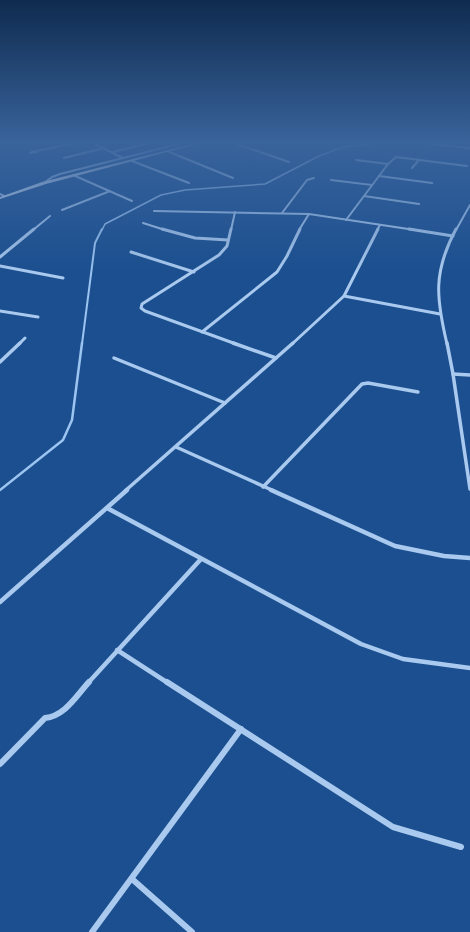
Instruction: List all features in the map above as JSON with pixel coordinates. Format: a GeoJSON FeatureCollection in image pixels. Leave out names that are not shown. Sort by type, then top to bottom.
{"type":"FeatureCollection","features":[{"type":"Feature","properties":{"kind":"main road"},"geometry":{"type":"LineString","coordinates":[[1,196],[32,186]]}},
{"type":"Feature","properties":{"kind":"street"},"geometry":{"type":"LineString","coordinates":[[100,186],[132,201]]}},
{"type":"Feature","properties":{"kind":"street"},"geometry":{"type":"LineString","coordinates":[[282,214],[302,186]]}},
{"type":"Feature","properties":{"kind":"street"},"geometry":{"type":"LineString","coordinates":[[346,220],[371,186]]}},
{"type":"Feature","properties":{"kind":"street"},"geometry":{"type":"LineString","coordinates":[[62,210],[110,191]]}},
{"type":"Feature","properties":{"kind":"street"},"geometry":{"type":"LineString","coordinates":[[364,196],[419,204]]}},
{"type":"Feature","properties":{"kind":"street"},"geometry":{"type":"LineString","coordinates":[[470,205],[453,236],[439,273],[440,314],[453,374],[470,489]]}},
{"type":"Feature","properties":{"kind":"street"},"geometry":{"type":"LineString","coordinates":[[154,211],[309,214],[453,236]]}},
{"type":"Feature","properties":{"kind":"street"},"geometry":{"type":"LineString","coordinates":[[235,212],[226,246],[219,255],[142,304],[141,308],[145,311],[276,358]]}},
{"type":"Feature","properties":{"kind":"street"},"geometry":{"type":"LineString","coordinates":[[202,332],[277,272],[309,214]]}},
{"type":"Feature","properties":{"kind":"street"},"geometry":{"type":"LineString","coordinates":[[0,258],[50,216]]}},
{"type":"Feature","properties":{"kind":"street"},"geometry":{"type":"LineString","coordinates":[[143,223],[191,238],[228,240]]}},
{"type":"Feature","properties":{"kind":"street"},"geometry":{"type":"LineString","coordinates":[[0,602],[344,296],[380,225]]}},
{"type":"Feature","properties":{"kind":"street"},"geometry":{"type":"LineString","coordinates":[[131,252],[194,272]]}},
{"type":"Feature","properties":{"kind":"street"},"geometry":{"type":"LineString","coordinates":[[0,266],[62,278]]}},
{"type":"Feature","properties":{"kind":"street"},"geometry":{"type":"LineString","coordinates":[[344,296],[440,314]]}},
{"type":"Feature","properties":{"kind":"street"},"geometry":{"type":"LineString","coordinates":[[0,311],[38,316]]}},
{"type":"Feature","properties":{"kind":"street"},"geometry":{"type":"LineString","coordinates":[[0,362],[25,338]]}},
{"type":"Feature","properties":{"kind":"street"},"geometry":{"type":"LineString","coordinates":[[114,358],[225,403]]}},
{"type":"Feature","properties":{"kind":"street"},"geometry":{"type":"LineString","coordinates":[[453,374],[470,375]]}},
{"type":"Feature","properties":{"kind":"street"},"geometry":{"type":"LineString","coordinates":[[263,487],[362,384],[368,383],[418,392]]}},
{"type":"Feature","properties":{"kind":"street"},"geometry":{"type":"LineString","coordinates":[[176,447],[395,546],[444,556],[470,558]]}},
{"type":"Feature","properties":{"kind":"street"},"geometry":{"type":"LineString","coordinates":[[107,508],[361,644],[403,659],[470,668]]}},
{"type":"Feature","properties":{"kind":"street"},"geometry":{"type":"LineString","coordinates":[[0,764],[45,718],[53,717],[60,713],[201,559]]}},
{"type":"Feature","properties":{"kind":"street"},"geometry":{"type":"LineString","coordinates":[[117,650],[393,827],[461,847]]}},
{"type":"Feature","properties":{"kind":"street"},"geometry":{"type":"LineString","coordinates":[[92,932],[241,729]]}},
{"type":"Feature","properties":{"kind":"street"},"geometry":{"type":"LineString","coordinates":[[132,879],[192,932]]}},
{"type":"Feature","properties":{"kind":"waterway"},"geometry":{"type":"LineString","coordinates":[[102,230],[105,224],[161,195],[185,190],[232,186]]}},
{"type":"Feature","properties":{"kind":"waterway"},"geometry":{"type":"LineString","coordinates":[[82,344],[95,243],[102,229]]}},
{"type":"Feature","properties":{"kind":"waterway"},"geometry":{"type":"LineString","coordinates":[[0,490],[63,440],[72,420],[82,343]]}}]}
